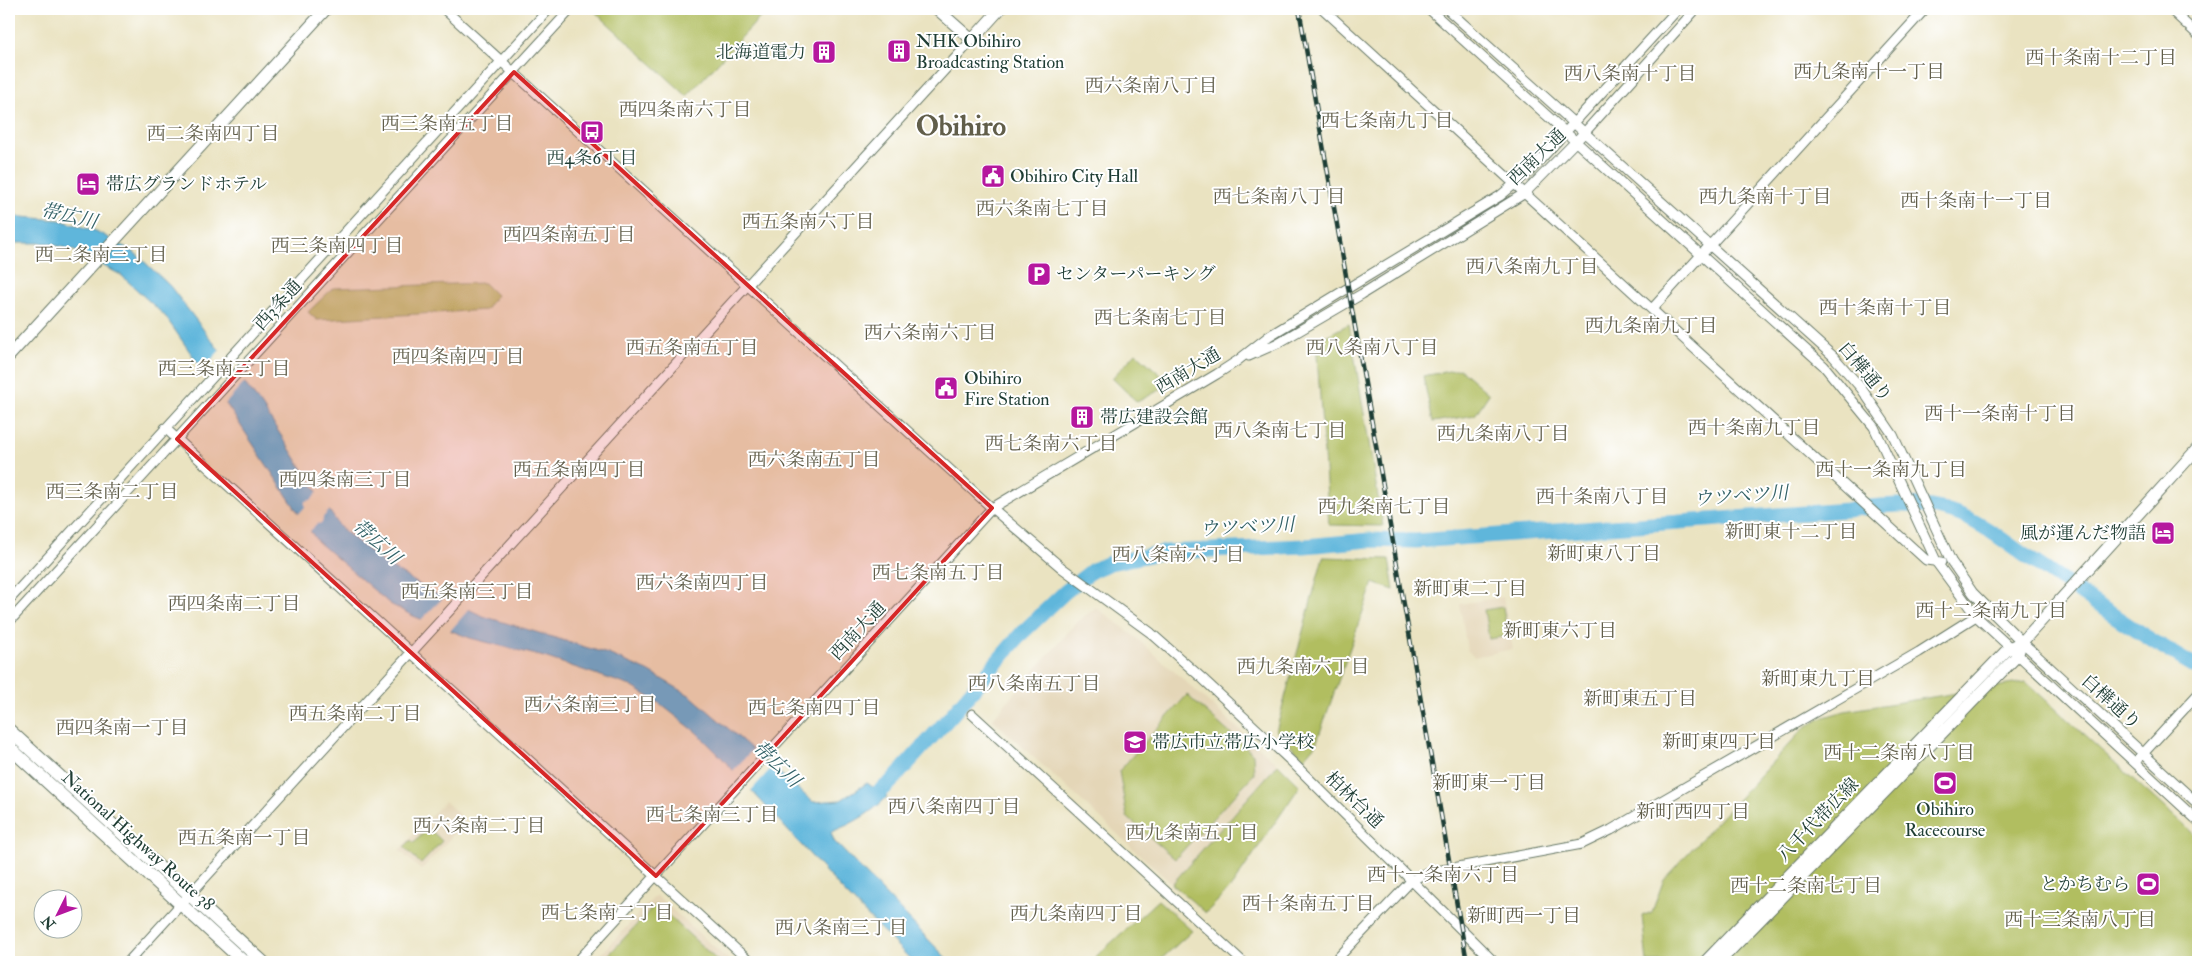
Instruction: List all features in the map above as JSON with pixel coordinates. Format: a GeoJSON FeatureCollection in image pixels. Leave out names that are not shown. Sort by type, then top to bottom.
{"type":"FeatureCollection","features":[{"type":"Feature","properties":{"kind":"highway","name":"National Highway Route 38"},"geometry":{"type":"LineString","coordinates":[[9,730],[186,900],[244,962]]}},
{"type":"Feature","properties":{"kind":"highway","name":"National Highway Route 38"},"geometry":{"type":"LineString","coordinates":[[9,747],[186,900],[263,962]]}},
{"type":"Feature","properties":{"kind":"main road"},"geometry":{"type":"LineString","coordinates":[[9,356],[326,9]]}},
{"type":"Feature","properties":{"kind":"main road"},"geometry":{"type":"LineString","coordinates":[[937,9],[972,40],[1000,9]]}},
{"type":"Feature","properties":{"kind":"main road","name":"八千代帯広線"},"geometry":{"type":"LineString","coordinates":[[1719,962],[2013,652],[2198,448]]}},
{"type":"Feature","properties":{"kind":"main road","name":"八千代帯広線"},"geometry":{"type":"LineString","coordinates":[[1705,962],[2013,652]]}},
{"type":"Feature","properties":{"kind":"street","name":"柏林台通"},"geometry":{"type":"LineString","coordinates":[[444,9],[992,508],[1070,574],[1151,633],[1203,679],[1412,880],[1494,962]]}},
{"type":"Feature","properties":{"kind":"street","name":"西3条通"},"geometry":{"type":"LineString","coordinates":[[9,600],[549,9]]}},
{"type":"Feature","properties":{"kind":"street","name":"西3条通"},"geometry":{"type":"LineString","coordinates":[[9,622],[571,9]]}},
{"type":"Feature","properties":{"kind":"street"},"geometry":{"type":"LineString","coordinates":[[1323,9],[1926,560],[1937,563],[1951,561]]}},
{"type":"Feature","properties":{"kind":"street","name":"白樺通り"},"geometry":{"type":"LineString","coordinates":[[1429,9],[1824,366],[1874,428],[1937,563],[1976,616],[2198,820]]}},
{"type":"Feature","properties":{"kind":"street","name":"白樺通り"},"geometry":{"type":"LineString","coordinates":[[1447,9],[1833,356],[1862,388],[1893,435],[1951,561],[1973,593],[2022,642],[2198,804]]}},
{"type":"Feature","properties":{"kind":"street","name":"西南大通"},"geometry":{"type":"LineString","coordinates":[[1237,361],[1269,336],[1515,184],[1566,132],[1678,9]]}},
{"type":"Feature","properties":{"kind":"street","name":"西南大通"},"geometry":{"type":"LineString","coordinates":[[577,962],[992,508],[1237,361],[1294,334],[1525,193],[1576,142],[1696,9]]}},
{"type":"Feature","properties":{"kind":"street"},"geometry":{"type":"LineString","coordinates":[[1652,309],[1925,9]]}},
{"type":"Feature","properties":{"kind":"street"},"geometry":{"type":"LineString","coordinates":[[2170,9],[2198,35]]}},
{"type":"Feature","properties":{"kind":"street"},"geometry":{"type":"LineString","coordinates":[[128,962],[459,598],[972,40]]}},
{"type":"Feature","properties":{"kind":"street"},"geometry":{"type":"LineString","coordinates":[[165,428],[750,962]]}},
{"type":"Feature","properties":{"kind":"street"},"geometry":{"type":"LineString","coordinates":[[1334,962],[1412,880],[1426,873],[1549,851],[1589,841],[1612,830],[1895,666],[1976,616]]}},
{"type":"Feature","properties":{"kind":"street"},"geometry":{"type":"LineString","coordinates":[[2135,762],[2198,694]]}},
{"type":"Feature","properties":{"kind":"street"},"geometry":{"type":"LineString","coordinates":[[972,714],[1243,962]]}},
{"type":"Feature","properties":{"kind":"highlighted area"},"geometry":{"type":"Polygon","coordinates":[[[514,72],[992,508],[656,876],[177,439],[514,72]]]}},
{"type":"Feature","properties":{"kind":"shaded area"},"geometry":{"type":"Polygon","coordinates":[[[1503,597],[1513,649],[1474,657],[1467,651],[1460,604],[1503,597]]]}},
{"type":"Feature","properties":{"kind":"shaded area","name":"帯広市立帯広小学校"},"geometry":{"type":"Polygon","coordinates":[[[1096,607],[1132,634],[1278,764],[1172,884],[992,719],[1077,622],[1096,607]]]}},
{"type":"Feature","properties":{"kind":"shaded area"},"geometry":{"type":"Polygon","coordinates":[[[445,801],[466,821],[421,870],[399,850],[445,801]]]}},
{"type":"Feature","properties":{"kind":"shaded area"},"geometry":{"type":"Polygon","coordinates":[[[656,895],[731,962],[594,962],[656,895]]]}},
{"type":"Feature","properties":{"kind":"green space"},"geometry":{"type":"Polygon","coordinates":[[[592,9],[768,9],[687,96],[592,9]]]}},
{"type":"Feature","properties":{"kind":"green space"},"geometry":{"type":"Polygon","coordinates":[[[484,283],[496,295],[486,310],[317,320],[308,312],[333,288],[484,283]]]}},
{"type":"Feature","properties":{"kind":"green space"},"geometry":{"type":"Polygon","coordinates":[[[1349,324],[1383,526],[1329,525],[1316,341],[1349,324]]]}},
{"type":"Feature","properties":{"kind":"green space"},"geometry":{"type":"Polygon","coordinates":[[[1136,353],[1171,384],[1137,402],[1112,378],[1136,353]]]}},
{"type":"Feature","properties":{"kind":"green space"},"geometry":{"type":"Polygon","coordinates":[[[1460,369],[1489,394],[1475,415],[1433,422],[1423,376],[1460,369]]]}},
{"type":"Feature","properties":{"kind":"green space"},"geometry":{"type":"Polygon","coordinates":[[[1323,557],[1389,559],[1394,590],[1373,583],[1316,744],[1304,758],[1276,731],[1323,557]]]}},
{"type":"Feature","properties":{"kind":"green space"},"geometry":{"type":"Polygon","coordinates":[[[1503,607],[1508,636],[1489,639],[1484,610],[1503,607]]]}},
{"type":"Feature","properties":{"kind":"green space","name":"Obihiro Racecourse"},"geometry":{"type":"Polygon","coordinates":[[[2026,682],[2198,838],[2198,962],[1647,962],[1642,916],[1652,912],[1664,879],[1805,727],[1824,717],[1845,711],[2026,682]]]}},
{"type":"Feature","properties":{"kind":"green space"},"geometry":{"type":"Polygon","coordinates":[[[1187,695],[1253,754],[1254,774],[1175,859],[1127,817],[1119,771],[1187,695]]]}},
{"type":"Feature","properties":{"kind":"green space"},"geometry":{"type":"Polygon","coordinates":[[[1278,764],[1300,786],[1232,886],[1206,913],[1172,884],[1278,764]]]}},
{"type":"Feature","properties":{"kind":"green space"},"geometry":{"type":"Polygon","coordinates":[[[428,828],[442,841],[421,864],[404,847],[411,840],[414,843],[428,828]]]}},
{"type":"Feature","properties":{"kind":"green space"},"geometry":{"type":"Polygon","coordinates":[[[1158,900],[1192,931],[1158,962],[1090,962],[1158,900]]]}},
{"type":"Feature","properties":{"kind":"green space"},"geometry":{"type":"Polygon","coordinates":[[[656,904],[719,962],[602,962],[656,904]]]}},
{"type":"Feature","properties":{"kind":"water"},"geometry":{"type":"Polygon","coordinates":[[[9,216],[60,220],[96,231],[134,252],[170,286],[262,406],[340,527],[382,562],[432,592],[483,616],[608,654],[648,671],[691,696],[813,802],[841,800],[867,783],[887,797],[861,818],[831,832],[834,841],[950,962],[913,962],[843,891],[721,757],[696,732],[659,703],[631,686],[544,657],[470,638],[413,616],[390,604],[317,541],[231,411],[165,316],[121,275],[73,250],[47,243],[9,243],[9,216]]]}},
{"type":"Feature","properties":{"kind":"pier"},"geometry":{"type":"Polygon","coordinates":[[[221,349],[246,381],[224,405],[200,372],[221,349]]]}},
{"type":"Feature","properties":{"kind":"pier"},"geometry":{"type":"Polygon","coordinates":[[[319,491],[331,509],[323,517],[322,523],[317,524],[308,533],[297,516],[305,507],[305,501],[311,500],[319,491]]]}},
{"type":"Feature","properties":{"kind":"pier"},"geometry":{"type":"Polygon","coordinates":[[[445,596],[470,608],[449,632],[420,621],[445,596]]]}},
{"type":"Feature","properties":{"kind":"pier"},"geometry":{"type":"Polygon","coordinates":[[[755,747],[774,765],[749,793],[731,773],[755,747]]]}},
{"type":"Feature","properties":{"kind":"waterway","name":"ウツベツ川"},"geometry":{"type":"LineString","coordinates":[[864,803],[890,783],[1021,634],[1065,592],[1093,570],[1110,563],[1165,552],[1305,546],[1370,540],[1416,541],[1886,506],[1926,506],[1952,512],[1984,527],[2135,630],[2198,668]]}},
{"type":"Feature","properties":{"kind":"waterway","name":"ウツベツ川"},"geometry":{"type":"LineString","coordinates":[[2160,645],[2164,640]]}},
{"type":"Feature","properties":{"kind":"railway"},"geometry":{"type":"LineString","coordinates":[[1299,9],[1467,962]]}},
{"type":"Feature","properties":{"kind":"place","name":"NHK Obihiro Broadcasting Station"},"geometry":{"type":"Point","coordinates":[899,51]}},
{"type":"Feature","properties":{"kind":"place","name":"北海道電力"},"geometry":{"type":"Point","coordinates":[824,52]}},
{"type":"Feature","properties":{"kind":"place","name":"西4条6丁目"},"geometry":{"type":"Point","coordinates":[592,132]}},
{"type":"Feature","properties":{"kind":"place","name":"Obihiro City Hall"},"geometry":{"type":"Point","coordinates":[993,176]}},
{"type":"Feature","properties":{"kind":"place","name":"帯広グランドホテル"},"geometry":{"type":"Point","coordinates":[88,184]}},
{"type":"Feature","properties":{"kind":"place","name":"センターパーキング"},"geometry":{"type":"Point","coordinates":[1039,274]}},
{"type":"Feature","properties":{"kind":"place","name":"Obihiro Fire Station"},"geometry":{"type":"Point","coordinates":[946,388]}},
{"type":"Feature","properties":{"kind":"place","name":"帯広建設会館"},"geometry":{"type":"Point","coordinates":[1082,417]}},
{"type":"Feature","properties":{"kind":"place","name":"風が運んだ物語"},"geometry":{"type":"Point","coordinates":[2163,533]}},
{"type":"Feature","properties":{"kind":"place","name":"帯広市立帯広小学校"},"geometry":{"type":"Point","coordinates":[1135,742]}},
{"type":"Feature","properties":{"kind":"place","name":"Obihiro Racecourse"},"geometry":{"type":"Point","coordinates":[1945,783]}},
{"type":"Feature","properties":{"kind":"place","name":"とかちむら"},"geometry":{"type":"Point","coordinates":[2148,884]}},
{"type":"Feature","properties":{"kind":"district","name":"西十条南十二丁目"},"geometry":{"type":"Point","coordinates":[2101,58]}},
{"type":"Feature","properties":{"kind":"district","name":"西九条南十一丁目"},"geometry":{"type":"Point","coordinates":[1869,72]}},
{"type":"Feature","properties":{"kind":"district","name":"西八条南十丁目"},"geometry":{"type":"Point","coordinates":[1630,74]}},
{"type":"Feature","properties":{"kind":"district","name":"西六条南八丁目"},"geometry":{"type":"Point","coordinates":[1151,86]}},
{"type":"Feature","properties":{"kind":"district","name":"西四条南六丁目"},"geometry":{"type":"Point","coordinates":[685,110]}},
{"type":"Feature","properties":{"kind":"district","name":"西七条南九丁目"},"geometry":{"type":"Point","coordinates":[1387,121]}},
{"type":"Feature","properties":{"kind":"district","name":"西三条南五丁目"},"geometry":{"type":"Point","coordinates":[447,124]}},
{"type":"Feature","properties":{"kind":"district","name":"Obihiro"},"geometry":{"type":"Point","coordinates":[961,126]}},
{"type":"Feature","properties":{"kind":"district","name":"西二条南四丁目"},"geometry":{"type":"Point","coordinates":[213,134]}},
{"type":"Feature","properties":{"kind":"district","name":"西七条南八丁目"},"geometry":{"type":"Point","coordinates":[1279,197]}},
{"type":"Feature","properties":{"kind":"district","name":"西九条南十丁目"},"geometry":{"type":"Point","coordinates":[1765,197]}},
{"type":"Feature","properties":{"kind":"district","name":"西十条南十一丁目"},"geometry":{"type":"Point","coordinates":[1976,201]}},
{"type":"Feature","properties":{"kind":"district","name":"西六条南七丁目"},"geometry":{"type":"Point","coordinates":[1042,209]}},
{"type":"Feature","properties":{"kind":"district","name":"西五条南六丁目"},"geometry":{"type":"Point","coordinates":[808,222]}},
{"type":"Feature","properties":{"kind":"district","name":"西四条南五丁目"},"geometry":{"type":"Point","coordinates":[569,235]}},
{"type":"Feature","properties":{"kind":"district","name":"西三条南四丁目"},"geometry":{"type":"Point","coordinates":[337,246]}},
{"type":"Feature","properties":{"kind":"district","name":"西二条南三丁目"},"geometry":{"type":"Point","coordinates":[101,255]}},
{"type":"Feature","properties":{"kind":"district","name":"西八条南九丁目"},"geometry":{"type":"Point","coordinates":[1532,267]}},
{"type":"Feature","properties":{"kind":"district","name":"西十条南十丁目"},"geometry":{"type":"Point","coordinates":[1885,308]}},
{"type":"Feature","properties":{"kind":"district","name":"西七条南七丁目"},"geometry":{"type":"Point","coordinates":[1160,318]}},
{"type":"Feature","properties":{"kind":"district","name":"西九条南九丁目"},"geometry":{"type":"Point","coordinates":[1651,326]}},
{"type":"Feature","properties":{"kind":"district","name":"西六条南六丁目"},"geometry":{"type":"Point","coordinates":[930,333]}},
{"type":"Feature","properties":{"kind":"district","name":"西五条南五丁目"},"geometry":{"type":"Point","coordinates":[692,348]}},
{"type":"Feature","properties":{"kind":"district","name":"西八条南八丁目"},"geometry":{"type":"Point","coordinates":[1372,348]}},
{"type":"Feature","properties":{"kind":"district","name":"西四条南四丁目"},"geometry":{"type":"Point","coordinates":[458,357]}},
{"type":"Feature","properties":{"kind":"district","name":"西三条南三丁目"},"geometry":{"type":"Point","coordinates":[224,369]}},
{"type":"Feature","properties":{"kind":"district","name":"西十一条南十丁目"},"geometry":{"type":"Point","coordinates":[2000,414]}},
{"type":"Feature","properties":{"kind":"district","name":"西十条南九丁目"},"geometry":{"type":"Point","coordinates":[1754,428]}},
{"type":"Feature","properties":{"kind":"district","name":"西八条南七丁目"},"geometry":{"type":"Point","coordinates":[1280,431]}},
{"type":"Feature","properties":{"kind":"district","name":"西九条南八丁目"},"geometry":{"type":"Point","coordinates":[1503,434]}},
{"type":"Feature","properties":{"kind":"district","name":"西七条南六丁目"},"geometry":{"type":"Point","coordinates":[1051,444]}},
{"type":"Feature","properties":{"kind":"district","name":"西六条南五丁目"},"geometry":{"type":"Point","coordinates":[814,460]}},
{"type":"Feature","properties":{"kind":"district","name":"西五条南四丁目"},"geometry":{"type":"Point","coordinates":[579,470]}},
{"type":"Feature","properties":{"kind":"district","name":"西十一条南九丁目"},"geometry":{"type":"Point","coordinates":[1891,470]}},
{"type":"Feature","properties":{"kind":"district","name":"西四条南三丁目"},"geometry":{"type":"Point","coordinates":[345,480]}},
{"type":"Feature","properties":{"kind":"district","name":"西三条南二丁目"},"geometry":{"type":"Point","coordinates":[112,492]}},
{"type":"Feature","properties":{"kind":"district","name":"西十条南八丁目"},"geometry":{"type":"Point","coordinates":[1602,497]}},
{"type":"Feature","properties":{"kind":"district","name":"西九条南七丁目"},"geometry":{"type":"Point","coordinates":[1384,507]}},
{"type":"Feature","properties":{"kind":"district","name":"新町東十二丁目"},"geometry":{"type":"Point","coordinates":[1791,532]}},
{"type":"Feature","properties":{"kind":"district","name":"新町東八丁目"},"geometry":{"type":"Point","coordinates":[1604,554]}},
{"type":"Feature","properties":{"kind":"district","name":"西八条南六丁目"},"geometry":{"type":"Point","coordinates":[1178,555]}},
{"type":"Feature","properties":{"kind":"district","name":"西七条南五丁目"},"geometry":{"type":"Point","coordinates":[938,573]}},
{"type":"Feature","properties":{"kind":"district","name":"西六条南四丁目"},"geometry":{"type":"Point","coordinates":[702,583]}},
{"type":"Feature","properties":{"kind":"district","name":"新町東二丁目"},"geometry":{"type":"Point","coordinates":[1470,589]}},
{"type":"Feature","properties":{"kind":"district","name":"西五条南三丁目"},"geometry":{"type":"Point","coordinates":[467,592]}},
{"type":"Feature","properties":{"kind":"district","name":"西四条南二丁目"},"geometry":{"type":"Point","coordinates":[234,604]}},
{"type":"Feature","properties":{"kind":"district","name":"西十二条南九丁目"},"geometry":{"type":"Point","coordinates":[1991,611]}},
{"type":"Feature","properties":{"kind":"district","name":"新町東六丁目"},"geometry":{"type":"Point","coordinates":[1560,631]}},
{"type":"Feature","properties":{"kind":"district","name":"西九条南六丁目"},"geometry":{"type":"Point","coordinates":[1303,667]}},
{"type":"Feature","properties":{"kind":"district","name":"新町東九丁目"},"geometry":{"type":"Point","coordinates":[1818,679]}},
{"type":"Feature","properties":{"kind":"district","name":"西八条南五丁目"},"geometry":{"type":"Point","coordinates":[1034,684]}},
{"type":"Feature","properties":{"kind":"district","name":"新町東五丁目"},"geometry":{"type":"Point","coordinates":[1640,699]}},
{"type":"Feature","properties":{"kind":"district","name":"西六条南三丁目"},"geometry":{"type":"Point","coordinates":[590,705]}},
{"type":"Feature","properties":{"kind":"district","name":"西七条南四丁目"},"geometry":{"type":"Point","coordinates":[814,708]}},
{"type":"Feature","properties":{"kind":"district","name":"西五条南二丁目"},"geometry":{"type":"Point","coordinates":[355,714]}},
{"type":"Feature","properties":{"kind":"district","name":"西四条南一丁目"},"geometry":{"type":"Point","coordinates":[122,728]}},
{"type":"Feature","properties":{"kind":"district","name":"新町東四丁目"},"geometry":{"type":"Point","coordinates":[1719,742]}},
{"type":"Feature","properties":{"kind":"district","name":"西十二条南八丁目"},"geometry":{"type":"Point","coordinates":[1899,753]}},
{"type":"Feature","properties":{"kind":"district","name":"新町東一丁目"},"geometry":{"type":"Point","coordinates":[1489,783]}},
{"type":"Feature","properties":{"kind":"district","name":"西八条南四丁目"},"geometry":{"type":"Point","coordinates":[954,807]}},
{"type":"Feature","properties":{"kind":"district","name":"新町西四丁目"},"geometry":{"type":"Point","coordinates":[1693,812]}},
{"type":"Feature","properties":{"kind":"district","name":"西七条南三丁目"},"geometry":{"type":"Point","coordinates":[712,815]}},
{"type":"Feature","properties":{"kind":"district","name":"西六条南二丁目"},"geometry":{"type":"Point","coordinates":[479,826]}},
{"type":"Feature","properties":{"kind":"district","name":"西九条南五丁目"},"geometry":{"type":"Point","coordinates":[1192,833]}},
{"type":"Feature","properties":{"kind":"district","name":"西五条南一丁目"},"geometry":{"type":"Point","coordinates":[244,838]}},
{"type":"Feature","properties":{"kind":"district","name":"西十一条南六丁目"},"geometry":{"type":"Point","coordinates":[1443,875]}},
{"type":"Feature","properties":{"kind":"district","name":"西十二条南七丁目"},"geometry":{"type":"Point","coordinates":[1806,886]}},
{"type":"Feature","properties":{"kind":"district","name":"西十条南五丁目"},"geometry":{"type":"Point","coordinates":[1308,904]}},
{"type":"Feature","properties":{"kind":"district","name":"西七条南二丁目"},"geometry":{"type":"Point","coordinates":[607,913]}},
{"type":"Feature","properties":{"kind":"district","name":"西九条南四丁目"},"geometry":{"type":"Point","coordinates":[1076,914]}},
{"type":"Feature","properties":{"kind":"district","name":"新町西一丁目"},"geometry":{"type":"Point","coordinates":[1524,916]}},
{"type":"Feature","properties":{"kind":"district","name":"西十三条南八丁目"},"geometry":{"type":"Point","coordinates":[2080,920]}},
{"type":"Feature","properties":{"kind":"district","name":"西八条南三丁目"},"geometry":{"type":"Point","coordinates":[841,928]}},
{"type":"Feature","properties":{"kind":"water label","name":"帯広川"},"geometry":{"type":"Point","coordinates":[69,216]}},
{"type":"Feature","properties":{"kind":"water label","name":"帯広川"},"geometry":{"type":"Point","coordinates":[377,542]}},
{"type":"Feature","properties":{"kind":"water label","name":"帯広川"},"geometry":{"type":"Point","coordinates":[777,764]}}]}
